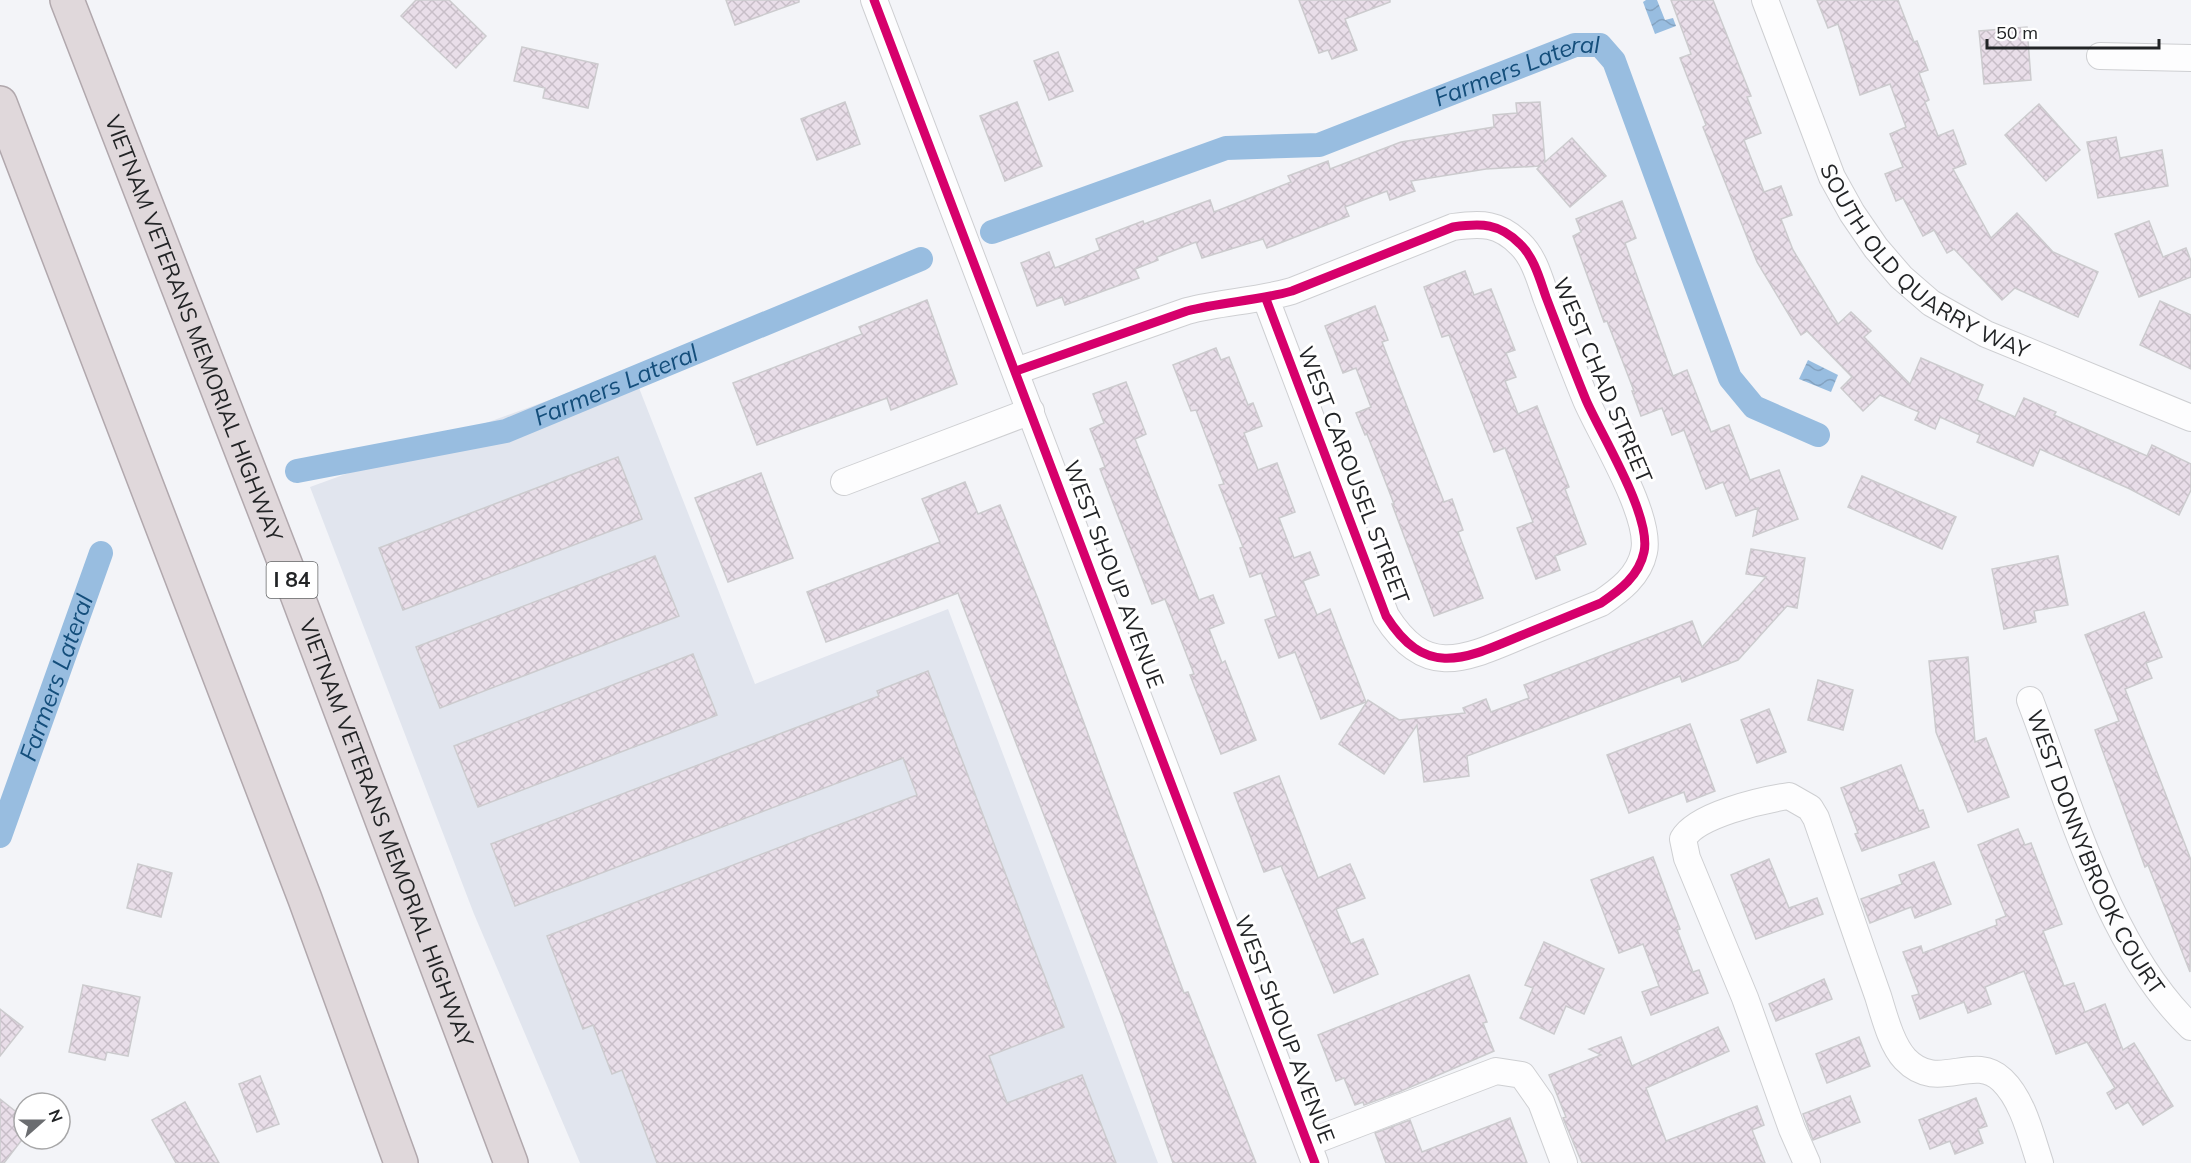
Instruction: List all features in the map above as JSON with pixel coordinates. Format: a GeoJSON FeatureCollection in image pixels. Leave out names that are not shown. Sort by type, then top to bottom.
{"type":"FeatureCollection","features":[{"type":"Feature","properties":{"kind":"highway","name":"VIETNAM VETERANS MEMORIAL HIGHWAY"},"geometry":{"type":"LineString","coordinates":[[67,0],[291,578],[511,1163]]}},
{"type":"Feature","properties":{"kind":"highway"},"geometry":{"type":"LineString","coordinates":[[0,103],[284,843],[401,1163]]}},
{"type":"Feature","properties":{"kind":"street","name":"WEST SHOUP AVENUE"},"geometry":{"type":"LineString","coordinates":[[874,0],[1311,1153]]}},
{"type":"Feature","properties":{"kind":"street","name":"SOUTH OLD QUARRY WAY"},"geometry":{"type":"LineString","coordinates":[[1765,0],[1832,177],[1852,213],[1876,248],[1901,277],[1931,303],[1986,334],[2191,417]]}},
{"type":"Feature","properties":{"kind":"street"},"geometry":{"type":"LineString","coordinates":[[2100,56],[2191,58]]}},
{"type":"Feature","properties":{"kind":"street","name":"WEST CHAD STREET"},"geometry":{"type":"LineString","coordinates":[[1266,299],[1292,291],[1454,227],[1481,223],[1506,232],[1523,246],[1535,268],[1586,401],[1637,508],[1644,532],[1644,552],[1634,576],[1619,591],[1601,603],[1474,655],[1447,660],[1421,653]]}},
{"type":"Feature","properties":{"kind":"street"},"geometry":{"type":"LineString","coordinates":[[1016,371],[1186,311],[1213,304],[1266,299]]}},
{"type":"Feature","properties":{"kind":"street","name":"WEST CAROUSEL STREET"},"geometry":{"type":"LineString","coordinates":[[1266,299],[1386,616],[1400,638],[1421,653]]}},
{"type":"Feature","properties":{"kind":"street"},"geometry":{"type":"LineString","coordinates":[[844,482],[1031,411]]}},
{"type":"Feature","properties":{"kind":"street","name":"WEST DONNYBROOK COURT"},"geometry":{"type":"LineString","coordinates":[[2030,700],[2112,917],[2154,983],[2191,1027]]}},
{"type":"Feature","properties":{"kind":"street"},"geometry":{"type":"LineString","coordinates":[[1807,1163],[1791,1129],[1746,998],[1688,858],[1683,839],[1689,828],[1734,809],[1789,796],[1810,808],[1816,818],[1884,1015],[1905,1059],[1925,1072],[1945,1076],[1973,1069],[1986,1070],[2002,1080],[2018,1103],[2040,1163]]}},
{"type":"Feature","properties":{"kind":"street"},"geometry":{"type":"LineString","coordinates":[[1311,1153],[1496,1071],[1522,1075],[1540,1102],[1564,1163]]}},
{"type":"Feature","properties":{"kind":"shaded area"},"geometry":{"type":"Polygon","coordinates":[[[632,370],[755,684],[948,609],[1158,1163],[580,1163],[474,914],[310,487],[632,370]]]}},
{"type":"Feature","properties":{"kind":"water"},"geometry":{"type":"Polygon","coordinates":[[[1657,0],[1665,20],[1673,18],[1676,26],[1655,34],[1643,2],[1657,0]]]}},
{"type":"Feature","properties":{"kind":"water"},"geometry":{"type":"Polygon","coordinates":[[[1808,360],[1838,375],[1831,392],[1799,379],[1808,360]]]}},
{"type":"Feature","properties":{"kind":"building"},"geometry":{"type":"Polygon","coordinates":[[[416,0],[449,0],[486,36],[456,68],[401,16],[416,0]]]}},
{"type":"Feature","properties":{"kind":"building"},"geometry":{"type":"Polygon","coordinates":[[[726,0],[799,0],[799,2],[735,25],[726,0]]]}},
{"type":"Feature","properties":{"kind":"building"},"geometry":{"type":"Polygon","coordinates":[[[1299,0],[1390,0],[1390,2],[1345,19],[1357,50],[1332,59],[1328,50],[1319,53],[1299,0]]]}},
{"type":"Feature","properties":{"kind":"building"},"geometry":{"type":"Polygon","coordinates":[[[1671,0],[1713,0],[1751,96],[1747,97],[1761,133],[1744,140],[1764,192],[1781,186],[1792,215],[1781,219],[1793,250],[1838,324],[1851,312],[1871,331],[1864,337],[1910,384],[1921,358],[1983,385],[1977,400],[2015,417],[2024,398],[2056,412],[2054,415],[2147,456],[2152,445],[2191,464],[2191,490],[2179,515],[2130,489],[2040,449],[2033,466],[1977,442],[1980,435],[1940,417],[1935,429],[1915,420],[1919,412],[1880,395],[1863,411],[1841,388],[1852,377],[1807,331],[1801,335],[1757,262],[1703,127],[1706,125],[1680,58],[1691,54],[1671,0]]]}},
{"type":"Feature","properties":{"kind":"building"},"geometry":{"type":"Polygon","coordinates":[[[1817,0],[1898,0],[1914,42],[1917,41],[1928,70],[1919,73],[1929,100],[1925,102],[1938,136],[1953,130],[1966,164],[1953,169],[1991,238],[2017,213],[2053,252],[2098,272],[2078,317],[2015,288],[2002,300],[1954,249],[1947,253],[1934,230],[1923,236],[1903,198],[1896,201],[1885,174],[1903,167],[1890,134],[1906,127],[1890,84],[1860,95],[1838,24],[1828,28],[1817,0]]]}},
{"type":"Feature","properties":{"kind":"building"},"geometry":{"type":"Polygon","coordinates":[[[2027,27],[2031,80],[1984,84],[1979,31],[2027,27]]]}},
{"type":"Feature","properties":{"kind":"building"},"geometry":{"type":"Polygon","coordinates":[[[522,47],[598,64],[588,108],[543,98],[545,88],[514,81],[522,47]]]}},
{"type":"Feature","properties":{"kind":"building"},"geometry":{"type":"Polygon","coordinates":[[[1058,52],[1073,91],[1049,100],[1034,61],[1058,52]]]}},
{"type":"Feature","properties":{"kind":"building"},"geometry":{"type":"Polygon","coordinates":[[[845,102],[860,144],[817,160],[801,119],[845,102]]]}},
{"type":"Feature","properties":{"kind":"building"},"geometry":{"type":"Polygon","coordinates":[[[1017,102],[1042,166],[1005,181],[980,116],[1017,102]]]}},
{"type":"Feature","properties":{"kind":"building"},"geometry":{"type":"Polygon","coordinates":[[[1540,102],[1545,162],[1572,138],[1606,176],[1570,207],[1537,169],[1540,166],[1486,169],[1411,181],[1415,191],[1390,200],[1387,191],[1345,207],[1349,216],[1267,248],[1263,239],[1202,258],[1196,242],[1157,257],[1158,260],[1135,269],[1139,278],[1065,305],[1062,297],[1037,306],[1021,263],[1049,252],[1055,268],[1100,250],[1096,239],[1143,221],[1144,224],[1210,200],[1214,212],[1291,182],[1288,176],[1328,161],[1330,169],[1401,142],[1494,127],[1493,115],[1517,113],[1516,103],[1540,102]]]}},
{"type":"Feature","properties":{"kind":"building"},"geometry":{"type":"Polygon","coordinates":[[[2039,104],[2080,150],[2046,181],[2005,135],[2039,104]]]}},
{"type":"Feature","properties":{"kind":"building"},"geometry":{"type":"Polygon","coordinates":[[[2116,137],[2120,158],[2162,150],[2168,186],[2098,198],[2087,142],[2116,137]]]}},
{"type":"Feature","properties":{"kind":"building"},"geometry":{"type":"Polygon","coordinates":[[[1622,201],[1636,238],[1625,243],[1673,376],[1687,370],[1711,432],[1729,425],[1750,480],[1779,470],[1798,519],[1753,536],[1758,508],[1736,516],[1723,482],[1706,489],[1684,430],[1672,435],[1662,408],[1641,416],[1632,391],[1634,391],[1607,321],[1604,322],[1573,236],[1581,232],[1576,219],[1622,201]]]}},
{"type":"Feature","properties":{"kind":"building"},"geometry":{"type":"Polygon","coordinates":[[[2149,221],[2163,257],[2186,248],[2191,261],[2191,277],[2139,297],[2115,234],[2149,221]]]}},
{"type":"Feature","properties":{"kind":"building"},"geometry":{"type":"Polygon","coordinates":[[[1465,271],[1474,295],[1491,289],[1515,350],[1506,353],[1516,377],[1505,381],[1518,414],[1537,406],[1569,487],[1565,489],[1586,544],[1555,556],[1560,570],[1536,579],[1517,528],[1533,522],[1505,448],[1494,452],[1449,335],[1442,337],[1424,287],[1465,271]]]}},
{"type":"Feature","properties":{"kind":"building"},"geometry":{"type":"Polygon","coordinates":[[[927,300],[957,384],[891,410],[887,398],[757,445],[733,383],[862,334],[859,327],[927,300]]]}},
{"type":"Feature","properties":{"kind":"building"},"geometry":{"type":"Polygon","coordinates":[[[2160,301],[2191,315],[2191,369],[2140,345],[2160,301]]]}},
{"type":"Feature","properties":{"kind":"building"},"geometry":{"type":"Polygon","coordinates":[[[1375,306],[1388,340],[1382,342],[1444,502],[1452,499],[1463,530],[1458,532],[1483,598],[1434,616],[1392,504],[1394,504],[1367,434],[1365,435],[1356,413],[1371,407],[1356,368],[1343,373],[1325,326],[1375,306]]]}},
{"type":"Feature","properties":{"kind":"building"},"geometry":{"type":"Polygon","coordinates":[[[1216,348],[1221,360],[1229,357],[1248,405],[1253,403],[1262,426],[1244,433],[1258,470],[1277,463],[1295,512],[1279,518],[1294,558],[1310,552],[1319,575],[1303,581],[1317,615],[1330,609],[1366,702],[1321,719],[1295,652],[1279,658],[1265,620],[1276,616],[1261,573],[1250,577],[1240,548],[1243,547],[1219,485],[1224,484],[1196,410],[1191,411],[1173,365],[1216,348]]]}},
{"type":"Feature","properties":{"kind":"building"},"geometry":{"type":"Polygon","coordinates":[[[1126,382],[1146,434],[1135,439],[1199,600],[1213,595],[1224,623],[1209,629],[1222,663],[1225,661],[1256,740],[1221,754],[1190,675],[1194,674],[1165,599],[1152,604],[1100,469],[1105,467],[1090,429],[1104,423],[1093,394],[1126,382]]]}},
{"type":"Feature","properties":{"kind":"building"},"geometry":{"type":"Polygon","coordinates":[[[618,457],[642,519],[403,610],[379,548],[618,457]]]}},
{"type":"Feature","properties":{"kind":"building"},"geometry":{"type":"Polygon","coordinates":[[[761,473],[793,558],[728,582],[695,498],[761,473]]]}},
{"type":"Feature","properties":{"kind":"building"},"geometry":{"type":"Polygon","coordinates":[[[1862,476],[1956,517],[1942,549],[1848,507],[1862,476]]]}},
{"type":"Feature","properties":{"kind":"building"},"geometry":{"type":"Polygon","coordinates":[[[965,482],[978,514],[1000,505],[1038,599],[1184,993],[1188,992],[1256,1163],[1173,1163],[1122,1017],[958,593],[826,642],[807,592],[940,542],[922,499],[965,482]]]}},
{"type":"Feature","properties":{"kind":"building"},"geometry":{"type":"Polygon","coordinates":[[[1751,549],[1805,558],[1797,608],[1787,606],[1738,660],[1682,682],[1680,676],[1467,756],[1469,776],[1424,782],[1417,725],[1384,774],[1339,744],[1368,700],[1399,720],[1465,713],[1463,708],[1486,699],[1491,712],[1529,698],[1524,685],[1692,621],[1702,647],[1766,577],[1746,574],[1751,549]]]}},
{"type":"Feature","properties":{"kind":"building"},"geometry":{"type":"Polygon","coordinates":[[[655,556],[679,616],[440,708],[416,647],[655,556]]]}},
{"type":"Feature","properties":{"kind":"building"},"geometry":{"type":"Polygon","coordinates":[[[2058,556],[2068,605],[2034,611],[2036,622],[2004,629],[1992,569],[2058,556]]]}},
{"type":"Feature","properties":{"kind":"building"},"geometry":{"type":"Polygon","coordinates":[[[2144,612],[2162,657],[2146,663],[2152,678],[2125,689],[2191,860],[2190,972],[2148,865],[2145,867],[2095,730],[2119,721],[2085,635],[2144,612]]]}},
{"type":"Feature","properties":{"kind":"building"},"geometry":{"type":"Polygon","coordinates":[[[693,654],[717,715],[478,807],[454,746],[693,654]]]}},
{"type":"Feature","properties":{"kind":"building"},"geometry":{"type":"Polygon","coordinates":[[[1968,657],[1975,742],[1986,738],[2009,797],[1968,812],[1936,732],[1929,661],[1968,657]]]}},
{"type":"Feature","properties":{"kind":"building"},"geometry":{"type":"Polygon","coordinates":[[[928,671],[1064,1027],[989,1056],[1007,1103],[1082,1075],[1116,1163],[657,1163],[622,1070],[612,1074],[593,1025],[583,1029],[547,936],[917,795],[903,758],[515,906],[491,844],[879,696],[877,691],[928,671]]]}},
{"type":"Feature","properties":{"kind":"building"},"geometry":{"type":"Polygon","coordinates":[[[1818,680],[1853,690],[1843,730],[1808,720],[1818,680]]]}},
{"type":"Feature","properties":{"kind":"building"},"geometry":{"type":"Polygon","coordinates":[[[1769,709],[1786,752],[1757,763],[1741,720],[1769,709]]]}},
{"type":"Feature","properties":{"kind":"building"},"geometry":{"type":"Polygon","coordinates":[[[1690,724],[1715,791],[1687,802],[1684,792],[1629,813],[1607,755],[1690,724]]]}},
{"type":"Feature","properties":{"kind":"building"},"geometry":{"type":"Polygon","coordinates":[[[1901,765],[1919,811],[1923,810],[1929,827],[1862,851],[1855,834],[1858,833],[1841,788],[1901,765]]]}},
{"type":"Feature","properties":{"kind":"building"},"geometry":{"type":"Polygon","coordinates":[[[1279,776],[1318,878],[1350,864],[1365,898],[1336,909],[1351,944],[1363,939],[1378,974],[1334,993],[1281,866],[1264,872],[1234,793],[1279,776]]]}},
{"type":"Feature","properties":{"kind":"building"},"geometry":{"type":"Polygon","coordinates":[[[2018,829],[2025,845],[2031,843],[2062,924],[2043,931],[2064,986],[2074,983],[2085,1012],[2105,1004],[2123,1050],[2134,1043],[2173,1106],[2143,1125],[2128,1102],[2116,1109],[2107,1093],[2115,1088],[2087,1042],[2056,1054],[2024,971],[1985,987],[1991,1004],[1968,1013],[1964,1002],[1920,1019],[1912,996],[1919,994],[1903,952],[1921,946],[1923,953],[1997,925],[1996,920],[2006,916],[1978,845],[2018,829]]]}},
{"type":"Feature","properties":{"kind":"building"},"geometry":{"type":"Polygon","coordinates":[[[1653,857],[1680,929],[1677,930],[1693,972],[1699,970],[1708,993],[1651,1015],[1642,992],[1659,986],[1643,944],[1619,953],[1591,880],[1653,857]]]}},
{"type":"Feature","properties":{"kind":"building"},"geometry":{"type":"Polygon","coordinates":[[[1769,859],[1789,908],[1817,898],[1823,914],[1756,939],[1731,875],[1769,859]]]}},
{"type":"Feature","properties":{"kind":"building"},"geometry":{"type":"Polygon","coordinates":[[[1934,862],[1951,904],[1915,918],[1911,907],[1870,923],[1861,899],[1902,884],[1899,875],[1934,862]]]}},
{"type":"Feature","properties":{"kind":"building"},"geometry":{"type":"Polygon","coordinates":[[[138,864],[172,873],[161,917],[127,908],[138,864]]]}},
{"type":"Feature","properties":{"kind":"building"},"geometry":{"type":"Polygon","coordinates":[[[1544,942],[1604,969],[1584,1014],[1566,1006],[1554,1034],[1520,1018],[1533,988],[1525,985],[1544,942]]]}},
{"type":"Feature","properties":{"kind":"building"},"geometry":{"type":"Polygon","coordinates":[[[1469,975],[1487,1022],[1483,1023],[1494,1051],[1399,1092],[1364,1105],[1363,1102],[1355,1105],[1344,1078],[1336,1081],[1318,1035],[1469,975]]]}},
{"type":"Feature","properties":{"kind":"building"},"geometry":{"type":"Polygon","coordinates":[[[1824,979],[1832,999],[1776,1021],[1769,1004],[1824,979]]]}},
{"type":"Feature","properties":{"kind":"building"},"geometry":{"type":"Polygon","coordinates":[[[83,985],[140,997],[128,1056],[107,1052],[105,1060],[69,1052],[83,985]]]}},
{"type":"Feature","properties":{"kind":"building"},"geometry":{"type":"Polygon","coordinates":[[[0,1009],[23,1027],[0,1056],[0,1009]]]}},
{"type":"Feature","properties":{"kind":"building"},"geometry":{"type":"Polygon","coordinates":[[[1718,1027],[1729,1051],[1646,1088],[1666,1141],[1757,1106],[1764,1125],[1752,1130],[1765,1163],[1582,1163],[1563,1118],[1566,1117],[1549,1075],[1601,1055],[1589,1049],[1621,1037],[1632,1066],[1718,1027]]]}},
{"type":"Feature","properties":{"kind":"building"},"geometry":{"type":"Polygon","coordinates":[[[1859,1037],[1870,1066],[1827,1083],[1816,1054],[1859,1037]]]}},
{"type":"Feature","properties":{"kind":"building"},"geometry":{"type":"Polygon","coordinates":[[[260,1076],[279,1124],[257,1132],[239,1084],[260,1076]]]}},
{"type":"Feature","properties":{"kind":"building"},"geometry":{"type":"Polygon","coordinates":[[[1850,1096],[1860,1122],[1813,1140],[1803,1114],[1850,1096]]]}},
{"type":"Feature","properties":{"kind":"building"},"geometry":{"type":"Polygon","coordinates":[[[1976,1098],[1987,1126],[1978,1129],[1983,1143],[1955,1154],[1950,1141],[1930,1149],[1919,1120],[1976,1098]]]}},
{"type":"Feature","properties":{"kind":"building"},"geometry":{"type":"Polygon","coordinates":[[[0,1099],[12,1108],[13,1151],[4,1163],[0,1163],[0,1099]]]}},
{"type":"Feature","properties":{"kind":"building"},"geometry":{"type":"Polygon","coordinates":[[[185,1102],[219,1163],[176,1163],[152,1120],[185,1102]]]}},
{"type":"Feature","properties":{"kind":"building"},"geometry":{"type":"Polygon","coordinates":[[[1510,1118],[1527,1163],[1386,1163],[1375,1133],[1410,1120],[1422,1152],[1510,1118]]]}},
{"type":"Feature","properties":{"kind":"waterway","name":"Farmers Lateral"},"geometry":{"type":"LineString","coordinates":[[992,232],[1226,148],[1319,145],[1575,45],[1600,45],[1614,61],[1730,378],[1754,407],[1818,435]]}},
{"type":"Feature","properties":{"kind":"waterway","name":"Farmers Lateral"},"geometry":{"type":"LineString","coordinates":[[297,471],[506,431],[921,259]]}},
{"type":"Feature","properties":{"kind":"waterway","name":"Farmers Lateral"},"geometry":{"type":"LineString","coordinates":[[0,836],[101,553]]}},
{"type":"Feature","properties":{"kind":"cycle path"},"geometry":{"type":"LineString","coordinates":[[874,0],[1315,1163]]}},
{"type":"Feature","properties":{"kind":"cycle path"},"geometry":{"type":"LineString","coordinates":[[1016,371],[1187,311],[1292,291],[1453,227],[1481,225],[1497,228],[1520,244],[1533,262],[1586,400],[1633,497],[1644,537],[1644,552],[1633,575],[1601,603],[1480,652],[1463,657],[1446,658],[1431,656],[1415,649],[1401,636],[1386,616],[1266,299]]}}]}
